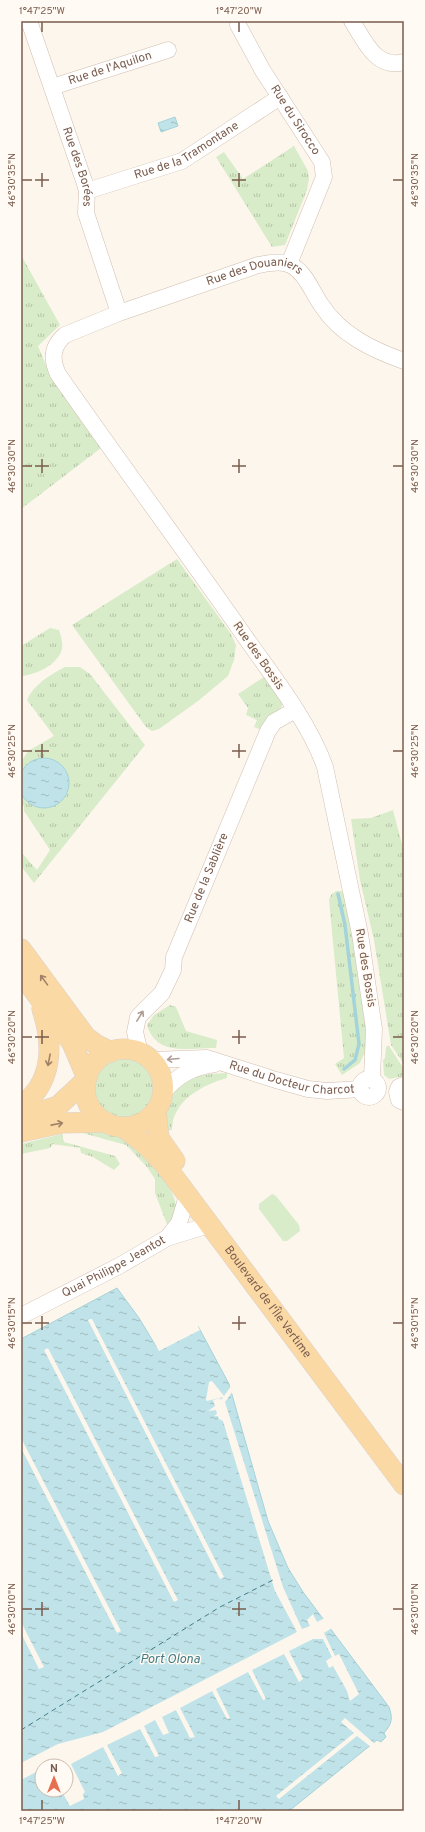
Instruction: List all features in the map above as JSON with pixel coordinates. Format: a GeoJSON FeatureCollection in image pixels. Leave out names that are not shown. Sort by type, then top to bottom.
{"type":"FeatureCollection","features":[{"type":"Feature","properties":{"kind":"main road"},"geometry":{"type":"LineString","coordinates":[[21,949],[86,1037],[97,1045],[112,1052]]}},
{"type":"Feature","properties":{"kind":"main road"},"geometry":{"type":"LineString","coordinates":[[21,973],[72,1043],[86,1079],[86,1095],[91,1109],[114,1125]]}},
{"type":"Feature","properties":{"kind":"main road"},"geometry":{"type":"LineString","coordinates":[[21,1106],[32,1096],[42,1080],[50,1054],[48,1029],[37,995]]}},
{"type":"Feature","properties":{"kind":"main road"},"geometry":{"type":"LineString","coordinates":[[21,1118],[58,1106],[86,1079],[96,1062],[112,1052],[130,1050],[145,1056],[161,1075],[159,1102],[141,1123],[114,1125],[62,1123],[21,1132]]}},
{"type":"Feature","properties":{"kind":"main road","name":"Boulevard de l'Île Vertime"},"geometry":{"type":"LineString","coordinates":[[159,1102],[159,1138],[161,1143],[404,1466]]}},
{"type":"Feature","properties":{"kind":"main road","name":"Boulevard de l'Île Vertime"},"geometry":{"type":"LineString","coordinates":[[114,1125],[143,1143],[160,1161],[404,1484]]}},
{"type":"Feature","properties":{"kind":"street","name":"Rue des Borées"},"geometry":{"type":"LineString","coordinates":[[30,21],[87,191],[86,213],[119,313]]}},
{"type":"Feature","properties":{"kind":"street"},"geometry":{"type":"LineString","coordinates":[[352,21],[373,54],[381,60],[392,64],[404,62]]}},
{"type":"Feature","properties":{"kind":"street","name":"Rue du Sirocco"},"geometry":{"type":"LineString","coordinates":[[238,25],[250,49],[322,162],[324,169],[324,177],[289,264]]}},
{"type":"Feature","properties":{"kind":"street","name":"Rue de l'Aquilon"},"geometry":{"type":"LineString","coordinates":[[52,87],[168,50]]}},
{"type":"Feature","properties":{"kind":"street","name":"Rue de la Tramontane"},"geometry":{"type":"LineString","coordinates":[[87,191],[182,161],[280,97]]}},
{"type":"Feature","properties":{"kind":"street","name":"Rue des Douaniers"},"geometry":{"type":"LineString","coordinates":[[119,313],[258,265],[282,263],[289,264],[300,272],[323,308],[353,338],[376,351],[404,361]]}},
{"type":"Feature","properties":{"kind":"street","name":"Rue des Bossis"},"geometry":{"type":"LineString","coordinates":[[119,313],[65,335],[58,341],[54,352],[54,365],[137,486],[226,610],[315,741],[325,767],[360,934],[374,1029],[370,1086]]}},
{"type":"Feature","properties":{"kind":"street","name":"Rue de la Sablière"},"geometry":{"type":"LineString","coordinates":[[145,1056],[135,1032],[138,1017],[162,993],[173,970],[174,957],[268,731],[274,722],[295,710]]}},
{"type":"Feature","properties":{"kind":"street","name":"Rue du Docteur Charcot"},"geometry":{"type":"LineString","coordinates":[[145,1056],[206,1058],[308,1089],[327,1091],[370,1086],[402,1093]]}},
{"type":"Feature","properties":{"kind":"street","name":"Rue du Docteur Charcot"},"geometry":{"type":"LineString","coordinates":[[159,1102],[170,1085],[184,1073],[197,1068],[223,1063]]}},
{"type":"Feature","properties":{"kind":"street"},"geometry":{"type":"LineString","coordinates":[[167,1238],[179,1223],[187,1196]]}},
{"type":"Feature","properties":{"kind":"street","name":"Quai Philippe Jeantot"},"geometry":{"type":"LineString","coordinates":[[21,1316],[119,1266],[167,1238],[208,1225]]}},
{"type":"Feature","properties":{"kind":"green space"},"geometry":{"type":"Polygon","coordinates":[[[294,146],[308,171],[309,179],[307,190],[285,245],[272,247],[216,157],[224,152],[243,179],[294,146]]]}},
{"type":"Feature","properties":{"kind":"green space"},"geometry":{"type":"Polygon","coordinates":[[[21,255],[60,325],[38,346],[50,375],[101,448],[21,509],[21,255]]]}},
{"type":"Feature","properties":{"kind":"green space"},"geometry":{"type":"Polygon","coordinates":[[[177,559],[231,634],[236,645],[234,660],[228,676],[198,701],[159,729],[152,731],[146,727],[72,625],[177,559]]]}},
{"type":"Feature","properties":{"kind":"green space"},"geometry":{"type":"Polygon","coordinates":[[[50,628],[59,630],[62,644],[60,655],[45,668],[33,674],[21,676],[21,646],[50,628]]]}},
{"type":"Feature","properties":{"kind":"green space"},"geometry":{"type":"Polygon","coordinates":[[[65,667],[80,667],[90,674],[145,745],[34,883],[21,866],[21,852],[37,870],[50,850],[24,811],[24,806],[21,803],[21,762],[28,751],[54,736],[27,700],[38,685],[65,667]]]}},
{"type":"Feature","properties":{"kind":"green space"},"geometry":{"type":"Polygon","coordinates":[[[264,677],[283,703],[280,710],[264,722],[263,728],[259,729],[254,727],[257,720],[246,715],[248,708],[238,694],[264,677]]]}},
{"type":"Feature","properties":{"kind":"green space"},"geometry":{"type":"Polygon","coordinates":[[[393,810],[404,852],[404,1064],[391,1045],[374,940],[360,880],[351,819],[371,818],[393,810]]]}},
{"type":"Feature","properties":{"kind":"green space"},"geometry":{"type":"Polygon","coordinates":[[[336,891],[341,891],[344,893],[356,950],[368,1054],[364,1054],[360,1063],[342,1075],[335,1064],[344,1058],[329,900],[331,895],[336,891]]]}},
{"type":"Feature","properties":{"kind":"green space"},"geometry":{"type":"Polygon","coordinates":[[[170,1005],[176,1007],[186,1031],[217,1040],[216,1048],[185,1049],[166,1047],[158,1042],[152,1035],[147,1025],[154,1015],[170,1005]]]}},
{"type":"Feature","properties":{"kind":"green space"},"geometry":{"type":"Polygon","coordinates":[[[389,1046],[402,1066],[404,1076],[389,1079],[384,1075],[383,1060],[385,1058],[386,1047],[389,1046]]]}},
{"type":"Feature","properties":{"kind":"green space"},"geometry":{"type":"Polygon","coordinates":[[[124,1058],[141,1063],[149,1071],[154,1088],[149,1105],[141,1113],[124,1118],[107,1113],[99,1105],[94,1088],[99,1071],[107,1063],[124,1058]]]}},
{"type":"Feature","properties":{"kind":"green space"},"geometry":{"type":"Polygon","coordinates":[[[227,1073],[227,1078],[208,1085],[190,1096],[177,1111],[173,1120],[172,1130],[166,1130],[169,1101],[174,1091],[180,1084],[188,1079],[199,1076],[227,1073]]]}},
{"type":"Feature","properties":{"kind":"green space"},"geometry":{"type":"Polygon","coordinates":[[[96,1130],[118,1137],[137,1148],[152,1163],[167,1182],[172,1192],[176,1210],[168,1227],[155,1193],[155,1179],[147,1167],[126,1145],[79,1132],[96,1130]]]}},
{"type":"Feature","properties":{"kind":"green space"},"geometry":{"type":"Polygon","coordinates":[[[62,1134],[64,1142],[115,1156],[120,1164],[114,1170],[93,1157],[81,1153],[80,1148],[53,1144],[50,1148],[21,1154],[21,1144],[62,1134]]]}},
{"type":"Feature","properties":{"kind":"green space"},"geometry":{"type":"Polygon","coordinates":[[[272,1194],[276,1196],[299,1225],[300,1231],[287,1241],[283,1241],[259,1209],[259,1204],[272,1194]]]}},
{"type":"Feature","properties":{"kind":"water"},"geometry":{"type":"Polygon","coordinates":[[[175,117],[178,126],[161,132],[158,123],[175,117]]]}},
{"type":"Feature","properties":{"kind":"water"},"geometry":{"type":"Polygon","coordinates":[[[44,758],[54,760],[62,765],[67,773],[69,783],[67,793],[62,801],[54,806],[44,808],[34,806],[26,801],[21,793],[19,783],[21,773],[26,765],[34,760],[44,758]]]}},
{"type":"Feature","properties":{"kind":"water","name":"Port Olona"},"geometry":{"type":"Polygon","coordinates":[[[117,1288],[139,1318],[156,1346],[198,1326],[229,1384],[268,1521],[288,1568],[303,1592],[389,1707],[391,1721],[389,1727],[384,1733],[386,1737],[381,1742],[377,1740],[289,1811],[21,1811],[21,1339],[117,1288]]]}},
{"type":"Feature","properties":{"kind":"pier"},"geometry":{"type":"Polygon","coordinates":[[[141,1317],[157,1344],[197,1324],[200,1330],[159,1351],[141,1317]]]}},
{"type":"Feature","properties":{"kind":"pier"},"geometry":{"type":"Polygon","coordinates":[[[92,1319],[224,1577],[220,1579],[88,1320],[92,1319]]]}},
{"type":"Feature","properties":{"kind":"pier"},"geometry":{"type":"Polygon","coordinates":[[[48,1348],[178,1600],[174,1602],[44,1350],[48,1348]]]}},
{"type":"Feature","properties":{"kind":"pier"},"geometry":{"type":"Polygon","coordinates":[[[212,1381],[224,1396],[231,1386],[233,1391],[225,1402],[283,1587],[302,1629],[310,1626],[307,1620],[313,1614],[317,1622],[325,1618],[332,1628],[324,1633],[335,1656],[339,1654],[359,1694],[350,1701],[347,1691],[333,1666],[329,1668],[326,1661],[332,1657],[323,1639],[313,1639],[289,1651],[303,1679],[299,1682],[284,1654],[252,1670],[266,1699],[263,1700],[248,1672],[216,1689],[230,1718],[227,1719],[212,1691],[180,1708],[195,1737],[190,1738],[176,1710],[162,1717],[169,1733],[163,1735],[155,1720],[144,1726],[159,1756],[155,1757],[140,1729],[107,1745],[122,1773],[118,1776],[103,1747],[74,1762],[74,1758],[34,1758],[34,1773],[21,1780],[21,1763],[58,1744],[103,1732],[297,1632],[275,1591],[223,1421],[219,1419],[218,1416],[214,1416],[217,1414],[216,1410],[208,1411],[215,1406],[213,1400],[220,1398],[221,1400],[223,1397],[206,1400],[209,1382],[212,1381]]]}},
{"type":"Feature","properties":{"kind":"pier"},"geometry":{"type":"Polygon","coordinates":[[[21,1438],[121,1631],[117,1633],[21,1448],[21,1438]]]}},
{"type":"Feature","properties":{"kind":"pier"},"geometry":{"type":"Polygon","coordinates":[[[21,1622],[44,1667],[39,1669],[21,1633],[21,1622]]]}},
{"type":"Feature","properties":{"kind":"pier"},"geometry":{"type":"Polygon","coordinates":[[[345,1718],[375,1744],[371,1747],[357,1736],[279,1799],[276,1796],[354,1733],[341,1722],[345,1718]]]}},
{"type":"Feature","properties":{"kind":"pier"},"geometry":{"type":"Polygon","coordinates":[[[74,1770],[85,1792],[83,1794],[84,1799],[70,1806],[66,1798],[74,1798],[74,1770]]]}},
{"type":"Feature","properties":{"kind":"waterway"},"geometry":{"type":"LineString","coordinates":[[338,894],[345,925],[359,1044],[355,1060],[344,1069]]}},
{"type":"Feature","properties":{"kind":"ferry route"},"geometry":{"type":"LineString","coordinates":[[21,1730],[220,1607],[273,1580]]}}]}
